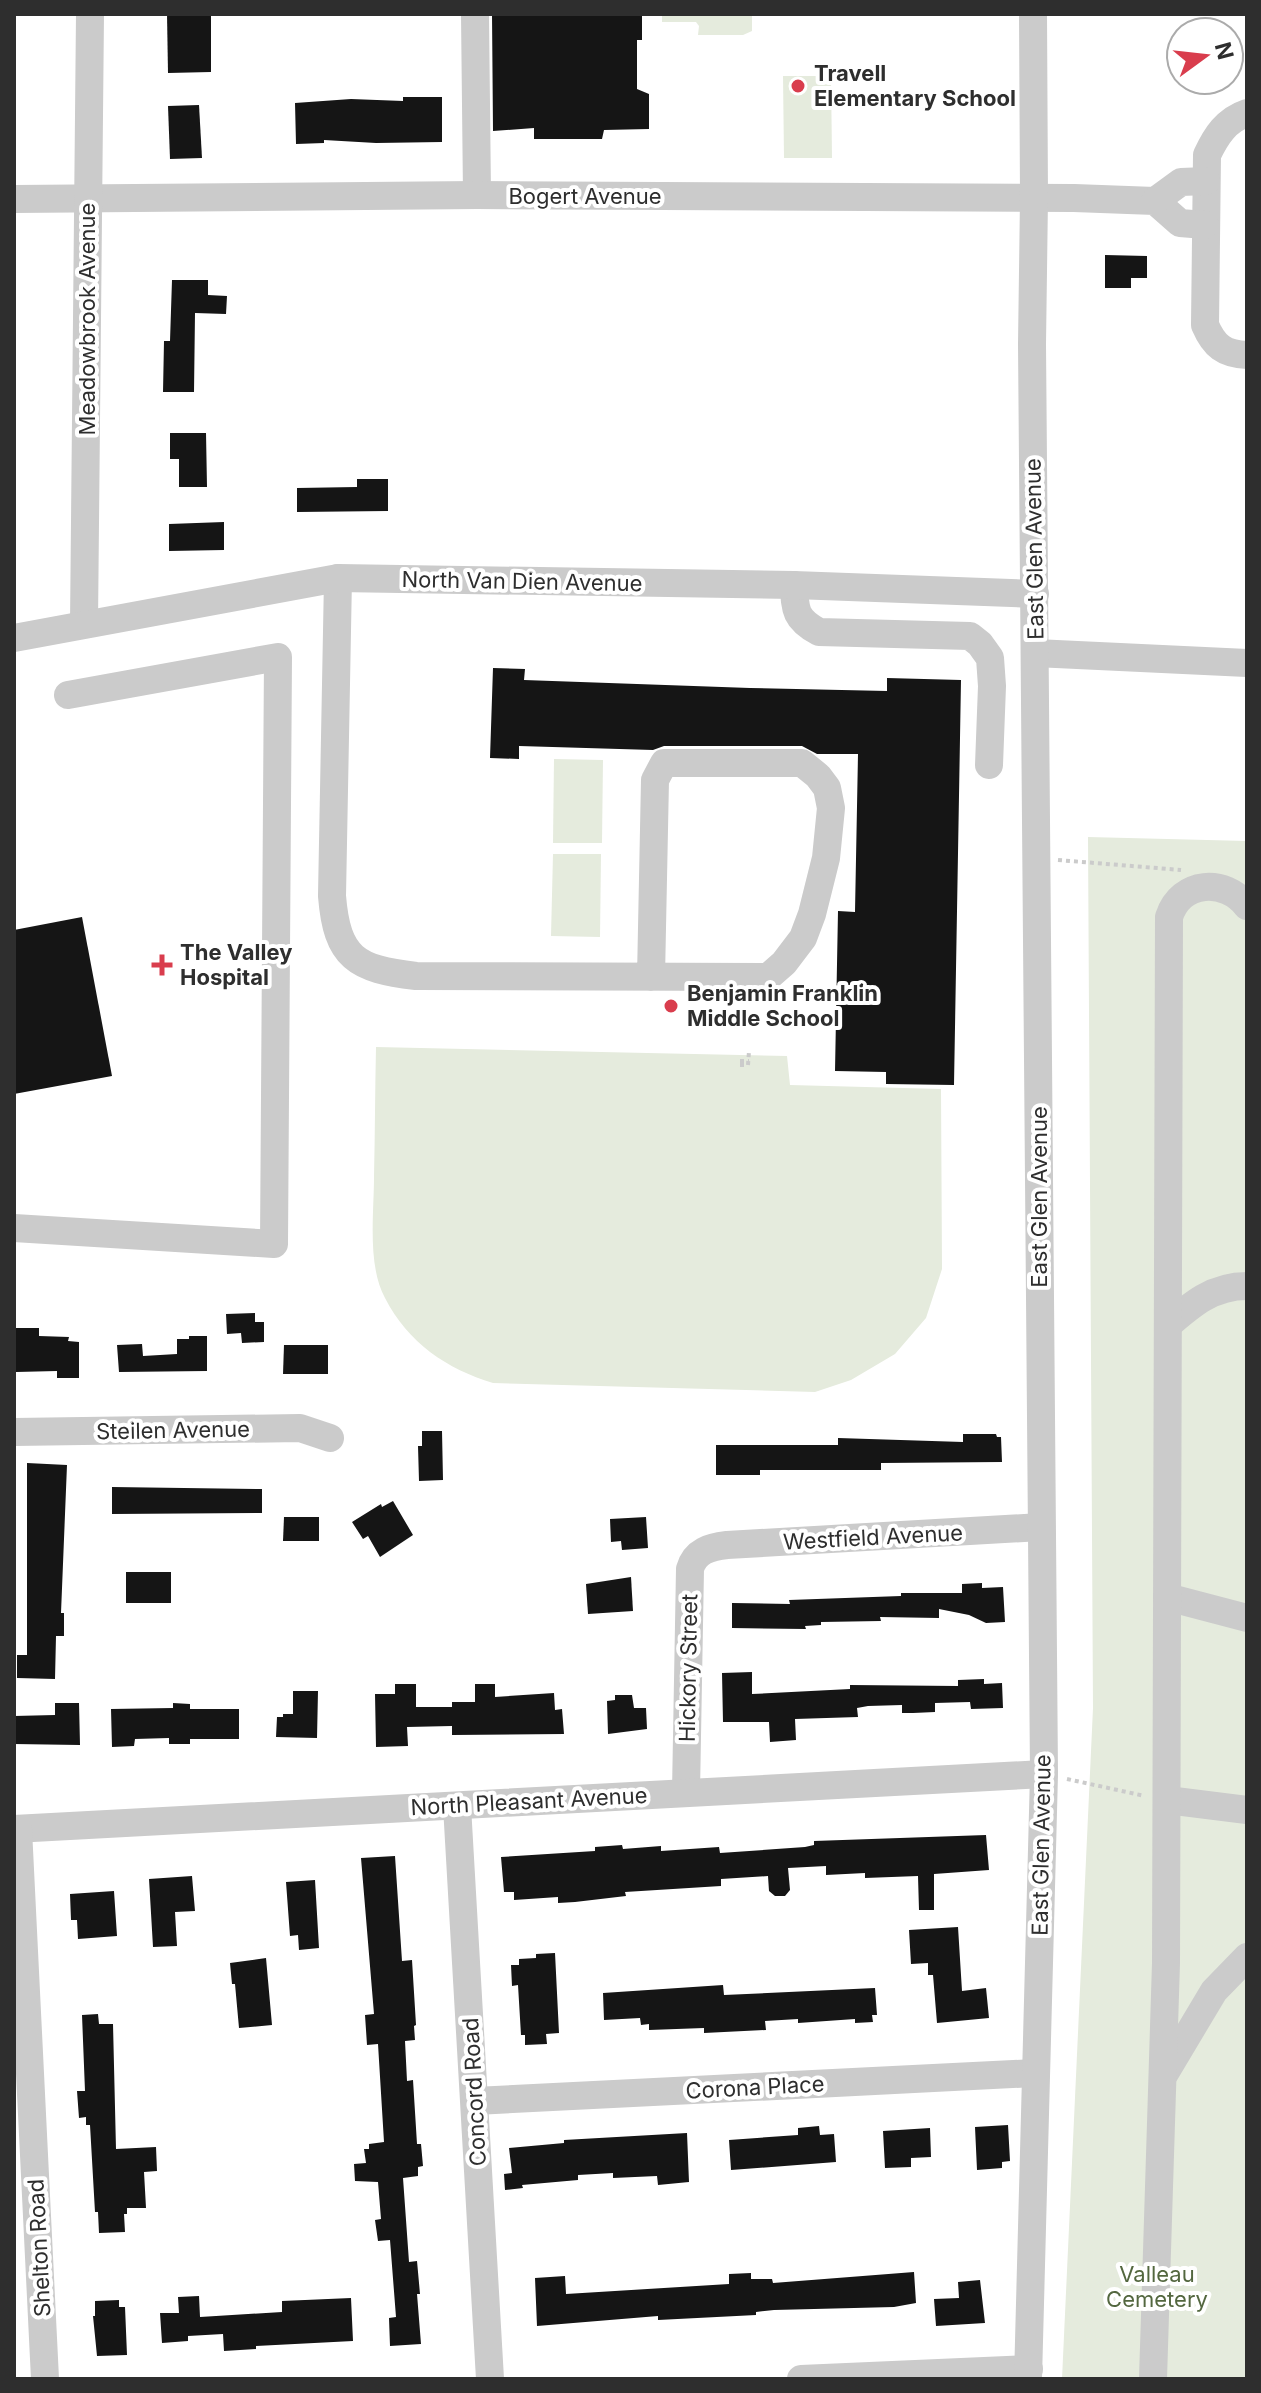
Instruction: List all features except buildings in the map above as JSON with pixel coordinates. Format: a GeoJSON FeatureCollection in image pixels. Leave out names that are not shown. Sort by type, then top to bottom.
{"type":"FeatureCollection","features":[{"type":"Feature","properties":{"kind":"street","name":"Meadowbrook Avenue"},"geometry":{"type":"LineString","coordinates":[[84,624],[90,14]]}},
{"type":"Feature","properties":{"kind":"street"},"geometry":{"type":"LineString","coordinates":[[475,14],[477,195]]}},
{"type":"Feature","properties":{"kind":"street","name":"East Glen Avenue"},"geometry":{"type":"LineString","coordinates":[[1029,2374],[1034,2073],[1044,1774],[1032,344],[1033,14]]}},
{"type":"Feature","properties":{"kind":"street"},"geometry":{"type":"LineString","coordinates":[[1247,113],[1226,125],[1215,137],[1207,155],[1205,225],[1205,325],[1211,339],[1220,348],[1231,354],[1247,355]]}},
{"type":"Feature","properties":{"kind":"street"},"geometry":{"type":"LineString","coordinates":[[1205,225],[1180,223],[1155,201],[1181,182],[1206,181]]}},
{"type":"Feature","properties":{"kind":"street","name":"Bogert Avenue"},"geometry":{"type":"LineString","coordinates":[[14,199],[477,195],[1155,201]]}},
{"type":"Feature","properties":{"kind":"street"},"geometry":{"type":"LineString","coordinates":[[338,578],[334,920],[343,948],[358,961],[381,972],[416,976],[651,977],[768,977],[784,963],[803,938],[826,858],[831,808],[827,788],[818,776],[802,763],[664,763],[655,780],[651,977]]}},
{"type":"Feature","properties":{"kind":"street","name":"North Van Dien Avenue"},"geometry":{"type":"LineString","coordinates":[[14,638],[338,578],[794,585],[1035,594]]}},
{"type":"Feature","properties":{"kind":"street"},"geometry":{"type":"LineString","coordinates":[[794,585],[795,610],[804,624],[819,632],[970,636],[980,644],[990,658],[989,765]]}},
{"type":"Feature","properties":{"kind":"street"},"geometry":{"type":"LineString","coordinates":[[1035,653],[1247,663]]}},
{"type":"Feature","properties":{"kind":"street"},"geometry":{"type":"LineString","coordinates":[[14,1228],[274,1244],[278,657],[68,695]]}},
{"type":"Feature","properties":{"kind":"street"},"geometry":{"type":"LineString","coordinates":[[989,717],[1003,744],[1015,756],[1037,761]]}},
{"type":"Feature","properties":{"kind":"street"},"geometry":{"type":"LineString","coordinates":[[1153,2379],[1166,1963],[1169,917],[1172,908],[1184,895],[1205,886],[1218,886],[1245,898]]}},
{"type":"Feature","properties":{"kind":"street"},"geometry":{"type":"LineString","coordinates":[[1168,1325],[1199,1299],[1216,1291],[1247,1286]]}},
{"type":"Feature","properties":{"kind":"street","name":"Steilen Avenue"},"geometry":{"type":"LineString","coordinates":[[14,1432],[300,1428],[330,1438]]}},
{"type":"Feature","properties":{"kind":"street","name":"Westfield Avenue"},"geometry":{"type":"LineString","coordinates":[[704,1550],[727,1545],[1041,1527]]}},
{"type":"Feature","properties":{"kind":"street","name":"Hickory Street"},"geometry":{"type":"LineString","coordinates":[[686,1792],[690,1569],[696,1555],[704,1550]]}},
{"type":"Feature","properties":{"kind":"street"},"geometry":{"type":"LineString","coordinates":[[1167,1597],[1247,1618]]}},
{"type":"Feature","properties":{"kind":"street","name":"North Pleasant Avenue"},"geometry":{"type":"LineString","coordinates":[[16,1829],[1044,1774]]}},
{"type":"Feature","properties":{"kind":"street"},"geometry":{"type":"LineString","coordinates":[[1167,1800],[1247,1810]]}},
{"type":"Feature","properties":{"kind":"street","name":"Concord Road"},"geometry":{"type":"LineString","coordinates":[[457,1806],[490,2379]]}},
{"type":"Feature","properties":{"kind":"street","name":"Shelton Road"},"geometry":{"type":"LineString","coordinates":[[16,1829],[45,2379]]}},
{"type":"Feature","properties":{"kind":"street"},"geometry":{"type":"LineString","coordinates":[[1163,2077],[1214,1991],[1247,1957]]}},
{"type":"Feature","properties":{"kind":"street","name":"Corona Place"},"geometry":{"type":"LineString","coordinates":[[475,2101],[1034,2073]]}},
{"type":"Feature","properties":{"kind":"street"},"geometry":{"type":"LineString","coordinates":[[801,2379],[1029,2374]]}},
{"type":"Feature","properties":{"kind":"path"},"geometry":{"type":"LineString","coordinates":[[1037,859],[1176,868],[1198,876],[1205,886]]}},
{"type":"Feature","properties":{"kind":"path"},"geometry":{"type":"LineString","coordinates":[[740,1063],[748,1065],[749,1051]]}},
{"type":"Feature","properties":{"kind":"path"},"geometry":{"type":"LineString","coordinates":[[1044,1774],[1167,1800]]}},
{"type":"Feature","properties":{"kind":"green space"},"geometry":{"type":"Polygon","coordinates":[[[662,14],[752,14],[752,31],[743,35],[698,35],[696,22],[662,22],[662,14]]]}},
{"type":"Feature","properties":{"kind":"green space"},"geometry":{"type":"Polygon","coordinates":[[[783,76],[831,76],[832,158],[784,158],[783,76]]]}},
{"type":"Feature","properties":{"kind":"green space"},"geometry":{"type":"Polygon","coordinates":[[[554,759],[603,760],[602,843],[553,843],[554,759]]]}},
{"type":"Feature","properties":{"kind":"green space","name":"Valleau Cemetery"},"geometry":{"type":"Polygon","coordinates":[[[1088,837],[1247,841],[1247,2379],[1062,2379],[1093,1708],[1088,837]]]}},
{"type":"Feature","properties":{"kind":"green space"},"geometry":{"type":"Polygon","coordinates":[[[553,854],[601,854],[600,937],[551,936],[553,854]]]}},
{"type":"Feature","properties":{"kind":"green space"},"geometry":{"type":"Polygon","coordinates":[[[376,1047],[787,1056],[790,1085],[941,1089],[942,1269],[926,1318],[895,1354],[851,1380],[815,1392],[493,1383],[460,1370],[417,1341],[394,1314],[379,1285],[373,1239],[376,1047]]]}},
{"type":"Feature","properties":{"kind":"place","name":"Travell Elementary School"},"geometry":{"type":"Point","coordinates":[798,86]}},
{"type":"Feature","properties":{"kind":"place","name":"The Valley Hospital"},"geometry":{"type":"Point","coordinates":[162,965]}},
{"type":"Feature","properties":{"kind":"place","name":"Benjamin Franklin Middle School"},"geometry":{"type":"Point","coordinates":[671,1006]}}]}
